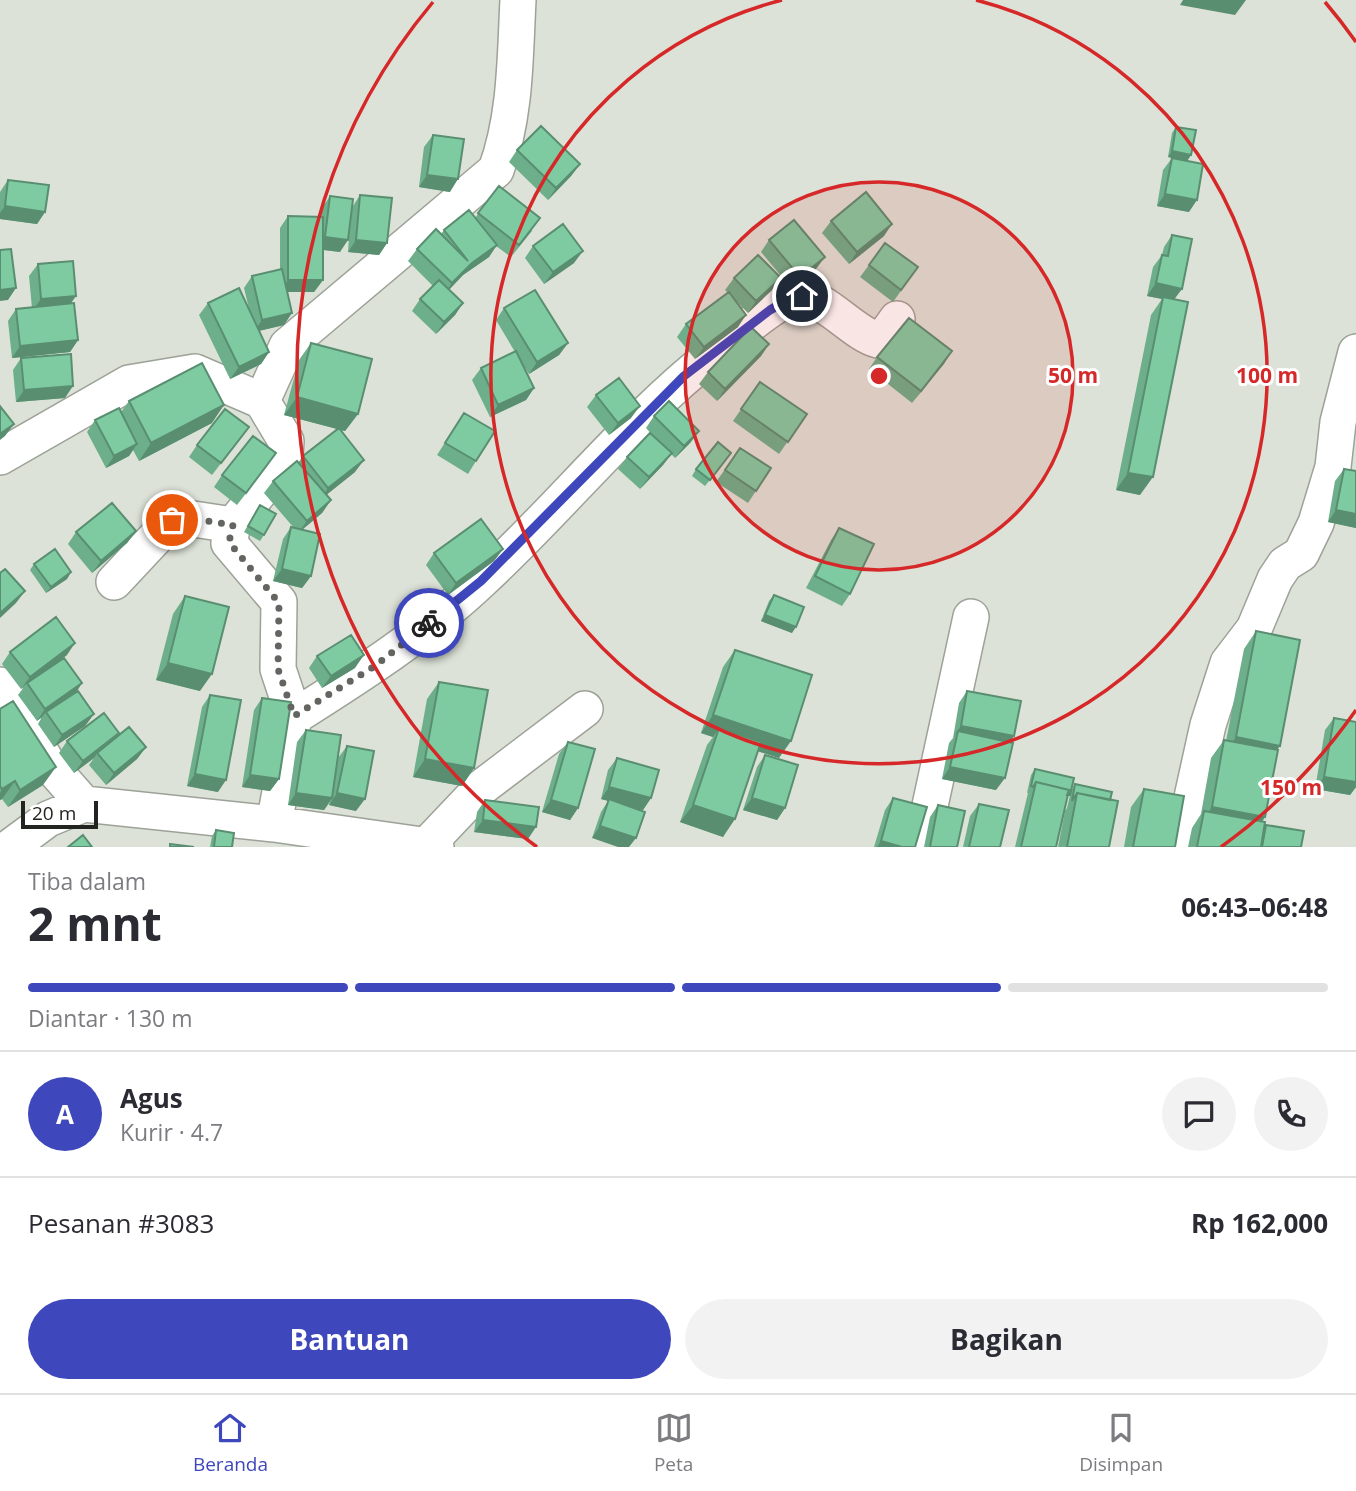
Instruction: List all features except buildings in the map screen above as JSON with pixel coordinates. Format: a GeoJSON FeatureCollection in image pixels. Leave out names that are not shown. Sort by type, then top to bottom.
{"type":"FeatureCollection","features":[{"type":"Feature","properties":{"kind":"street"},"geometry":{"type":"LineString","coordinates":[[262,401],[287,345],[496,170],[507,141],[513,93],[518,0]]}},
{"type":"Feature","properties":{"kind":"street"},"geometry":{"type":"LineString","coordinates":[[294,716],[375,666],[481,581],[684,376],[770,310],[791,298],[802,296],[826,307],[878,340],[884,337],[897,319]]}},
{"type":"Feature","properties":{"kind":"street"},"geometry":{"type":"LineString","coordinates":[[1181,847],[1208,725],[1228,663],[1254,629],[1275,579],[1285,564],[1301,554],[1316,523],[1333,467],[1338,422],[1356,352]]}},
{"type":"Feature","properties":{"kind":"street"},"geometry":{"type":"LineString","coordinates":[[0,457],[129,383],[195,372],[262,401],[286,441],[285,454],[278,469],[233,525],[229,542],[279,603],[278,669],[294,716],[274,824]]}},
{"type":"Feature","properties":{"kind":"street"},"geometry":{"type":"LineString","coordinates":[[114,582],[172,520],[180,517],[233,525]]}},
{"type":"Feature","properties":{"kind":"street"},"geometry":{"type":"LineString","coordinates":[[920,847],[971,617]]}},
{"type":"Feature","properties":{"kind":"street"},"geometry":{"type":"LineString","coordinates":[[0,685],[47,762],[84,804]]}},
{"type":"Feature","properties":{"kind":"street"},"geometry":{"type":"LineString","coordinates":[[10,847],[48,819],[84,804],[274,824],[431,846],[482,787],[585,709]]}},
{"type":"Feature","properties":{"kind":"way so far"},"geometry":{"type":"LineString","coordinates":[[172,520],[180,517],[233,525],[229,542],[279,603],[278,669],[294,716],[375,666],[429,623]]}},
{"type":"Feature","properties":{"kind":"route"},"geometry":{"type":"LineString","coordinates":[[429,623],[481,581],[684,376],[770,310],[791,298],[802,296]]}}]}
